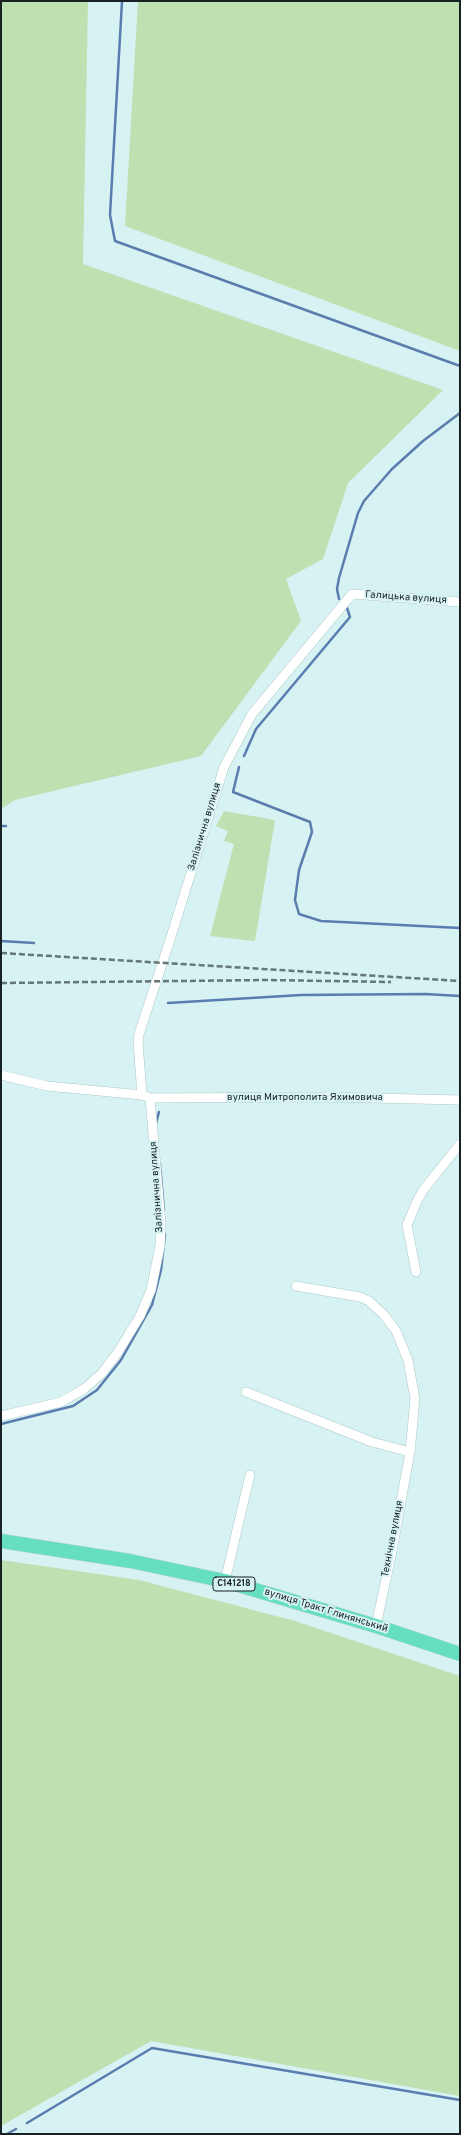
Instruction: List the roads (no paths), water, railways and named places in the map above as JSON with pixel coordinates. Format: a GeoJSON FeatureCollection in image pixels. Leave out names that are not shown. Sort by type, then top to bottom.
{"type":"FeatureCollection","features":[{"type":"Feature","properties":{"kind":"main road","name":"вулиця Тракт Глинянський"},"geometry":{"type":"LineString","coordinates":[[1,1541],[130,1561],[225,1582],[376,1626],[460,1654]]}},
{"type":"Feature","properties":{"kind":"street","name":"Галицька вулиця"},"geometry":{"type":"LineString","coordinates":[[352,594],[460,602]]}},
{"type":"Feature","properties":{"kind":"street","name":"Залізнична вулиця"},"geometry":{"type":"LineString","coordinates":[[1,1416],[61,1402],[84,1389],[102,1373],[118,1352],[140,1316],[151,1290],[160,1246],[161,1224],[139,1034],[224,767],[252,714],[352,594]]}},
{"type":"Feature","properties":{"kind":"street"},"geometry":{"type":"LineString","coordinates":[[1,1075],[47,1086],[146,1096]]}},
{"type":"Feature","properties":{"kind":"street","name":"вулиця Митрополита Яхимовича"},"geometry":{"type":"LineString","coordinates":[[146,1096],[329,1097],[460,1100]]}},
{"type":"Feature","properties":{"kind":"street"},"geometry":{"type":"LineString","coordinates":[[416,1272],[407,1225],[417,1201],[424,1189],[460,1144]]}},
{"type":"Feature","properties":{"kind":"street","name":"Технічна вулиця"},"geometry":{"type":"LineString","coordinates":[[296,1286],[360,1297],[376,1307],[396,1331],[408,1360],[415,1399],[410,1452],[376,1626]]}},
{"type":"Feature","properties":{"kind":"street"},"geometry":{"type":"LineString","coordinates":[[246,1392],[372,1442],[410,1452]]}},
{"type":"Feature","properties":{"kind":"street"},"geometry":{"type":"LineString","coordinates":[[225,1582],[250,1475]]}},
{"type":"Feature","properties":{"kind":"waterway"},"geometry":{"type":"LineString","coordinates":[[122,1],[110,215],[115,241],[460,366]]}},
{"type":"Feature","properties":{"kind":"waterway"},"geometry":{"type":"LineString","coordinates":[[339,599],[337,589],[339,578],[358,513],[364,501],[392,469],[423,441],[460,413]]}},
{"type":"Feature","properties":{"kind":"waterway"},"geometry":{"type":"LineString","coordinates":[[244,756],[256,729],[350,617],[347,608]]}},
{"type":"Feature","properties":{"kind":"waterway"},"geometry":{"type":"LineString","coordinates":[[239,767],[233,792],[310,822],[312,832],[299,870],[295,900],[299,914],[321,921],[460,928]]}},
{"type":"Feature","properties":{"kind":"waterway"},"geometry":{"type":"LineString","coordinates":[[1,826],[6,826]]}},
{"type":"Feature","properties":{"kind":"waterway"},"geometry":{"type":"LineString","coordinates":[[1,941],[34,943]]}},
{"type":"Feature","properties":{"kind":"waterway"},"geometry":{"type":"LineString","coordinates":[[168,1003],[301,995],[425,994],[460,996]]}},
{"type":"Feature","properties":{"kind":"waterway"},"geometry":{"type":"LineString","coordinates":[[156,1123],[159,1112]]}},
{"type":"Feature","properties":{"kind":"waterway"},"geometry":{"type":"LineString","coordinates":[[160,1164],[164,1211]]}},
{"type":"Feature","properties":{"kind":"waterway"},"geometry":{"type":"LineString","coordinates":[[1,1424],[73,1406],[97,1390],[121,1360],[152,1305],[161,1270],[165,1234]]}},
{"type":"Feature","properties":{"kind":"waterway"},"geometry":{"type":"LineString","coordinates":[[27,2123],[152,2048],[460,2100]]}},
{"type":"Feature","properties":{"kind":"waterway"},"geometry":{"type":"LineString","coordinates":[[7,2134],[16,2129]]}},
{"type":"Feature","properties":{"kind":"railway"},"geometry":{"type":"LineString","coordinates":[[1,953],[460,981]]}},
{"type":"Feature","properties":{"kind":"railway"},"geometry":{"type":"LineString","coordinates":[[1,983],[268,980],[391,982]]}}]}
